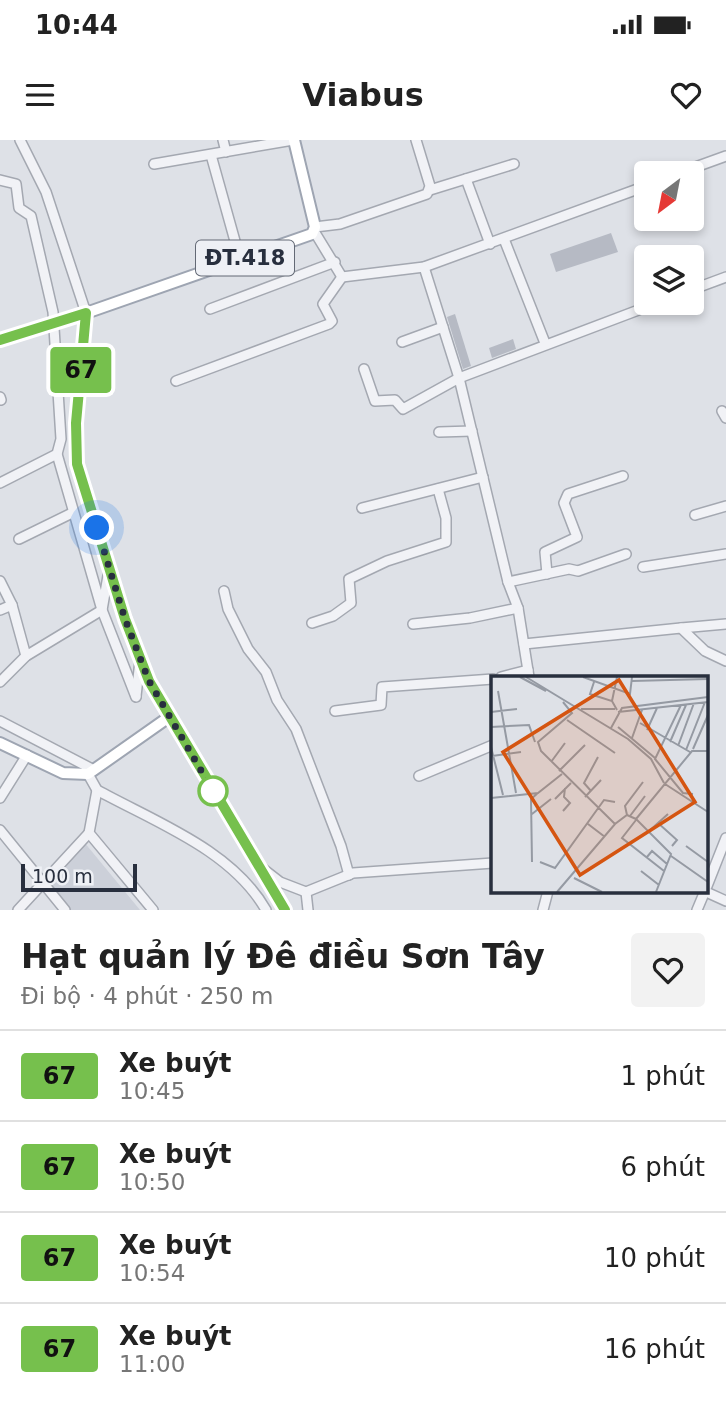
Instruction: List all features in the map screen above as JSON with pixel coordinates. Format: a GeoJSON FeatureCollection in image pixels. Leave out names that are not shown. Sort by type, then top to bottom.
{"type":"FeatureCollection","features":[{"type":"Feature","properties":{"kind":"main road","name":"ĐT.418"},"geometry":{"type":"LineString","coordinates":[[0,340],[308,236],[315,229],[294,140]]}},
{"type":"Feature","properties":{"kind":"main road"},"geometry":{"type":"LineString","coordinates":[[86,313],[76,423],[77,464],[110,569],[141,659],[169,717],[285,910]]}},
{"type":"Feature","properties":{"kind":"main road"},"geometry":{"type":"LineString","coordinates":[[0,743],[63,773],[91,772],[169,717]]}},
{"type":"Feature","properties":{"kind":"street"},"geometry":{"type":"LineString","coordinates":[[20,140],[46,192],[86,313]]}},
{"type":"Feature","properties":{"kind":"street"},"geometry":{"type":"LineString","coordinates":[[223,140],[226,152]]}},
{"type":"Feature","properties":{"kind":"street"},"geometry":{"type":"LineString","coordinates":[[154,164],[294,140]]}},
{"type":"Feature","properties":{"kind":"street"},"geometry":{"type":"LineString","coordinates":[[416,140],[429,190]]}},
{"type":"Feature","properties":{"kind":"street"},"geometry":{"type":"LineString","coordinates":[[211,155],[240,259]]}},
{"type":"Feature","properties":{"kind":"street"},"geometry":{"type":"LineString","coordinates":[[704,164],[726,156]]}},
{"type":"Feature","properties":{"kind":"street"},"geometry":{"type":"LineString","coordinates":[[342,278],[315,229],[340,224],[427,194],[429,190],[514,164]]}},
{"type":"Feature","properties":{"kind":"street"},"geometry":{"type":"LineString","coordinates":[[467,179],[489,244]]}},
{"type":"Feature","properties":{"kind":"street"},"geometry":{"type":"LineString","coordinates":[[0,180],[16,184],[19,208],[31,216],[57,343],[61,439],[57,454],[72,513],[103,611],[136,697],[141,659]]}},
{"type":"Feature","properties":{"kind":"street"},"geometry":{"type":"LineString","coordinates":[[176,381],[329,324],[332,321],[323,303],[342,278],[424,267],[634,191]]}},
{"type":"Feature","properties":{"kind":"street"},"geometry":{"type":"LineString","coordinates":[[505,239],[545,343]]}},
{"type":"Feature","properties":{"kind":"street"},"geometry":{"type":"LineString","coordinates":[[210,309],[335,262]]}},
{"type":"Feature","properties":{"kind":"street"},"geometry":{"type":"LineString","coordinates":[[424,267],[459,378],[508,582],[518,608],[529,674],[510,676]]}},
{"type":"Feature","properties":{"kind":"street"},"geometry":{"type":"LineString","coordinates":[[704,285],[726,277]]}},
{"type":"Feature","properties":{"kind":"street"},"geometry":{"type":"LineString","coordinates":[[364,369],[375,401],[394,400],[402,409],[459,378],[634,311]]}},
{"type":"Feature","properties":{"kind":"street"},"geometry":{"type":"LineString","coordinates":[[402,342],[443,327]]}},
{"type":"Feature","properties":{"kind":"street"},"geometry":{"type":"LineString","coordinates":[[439,432],[472,431]]}},
{"type":"Feature","properties":{"kind":"street"},"geometry":{"type":"LineString","coordinates":[[0,483],[57,454]]}},
{"type":"Feature","properties":{"kind":"street"},"geometry":{"type":"LineString","coordinates":[[547,574],[545,552],[577,537],[564,503],[568,494],[623,476]]}},
{"type":"Feature","properties":{"kind":"street"},"geometry":{"type":"LineString","coordinates":[[362,508],[483,477]]}},
{"type":"Feature","properties":{"kind":"street"},"geometry":{"type":"LineString","coordinates":[[312,622],[332,616],[351,603],[349,579],[387,561],[446,542],[446,518],[438,489]]}},
{"type":"Feature","properties":{"kind":"street"},"geometry":{"type":"LineString","coordinates":[[695,515],[726,506]]}},
{"type":"Feature","properties":{"kind":"street"},"geometry":{"type":"LineString","coordinates":[[19,538],[72,513]]}},
{"type":"Feature","properties":{"kind":"street"},"geometry":{"type":"LineString","coordinates":[[508,582],[569,569],[578,571],[626,554]]}},
{"type":"Feature","properties":{"kind":"street"},"geometry":{"type":"LineString","coordinates":[[643,567],[726,554]]}},
{"type":"Feature","properties":{"kind":"street"},"geometry":{"type":"LineString","coordinates":[[103,611],[110,569]]}},
{"type":"Feature","properties":{"kind":"street"},"geometry":{"type":"LineString","coordinates":[[0,581],[12,605],[26,656]]}},
{"type":"Feature","properties":{"kind":"street"},"geometry":{"type":"LineString","coordinates":[[224,591],[228,609],[248,649],[266,673],[277,700],[296,729],[341,846],[349,875]]}},
{"type":"Feature","properties":{"kind":"street"},"geometry":{"type":"LineString","coordinates":[[0,610],[12,605]]}},
{"type":"Feature","properties":{"kind":"street"},"geometry":{"type":"LineString","coordinates":[[413,624],[470,618],[518,608]]}},
{"type":"Feature","properties":{"kind":"street"},"geometry":{"type":"LineString","coordinates":[[0,682],[26,656],[103,611]]}},
{"type":"Feature","properties":{"kind":"street"},"geometry":{"type":"LineString","coordinates":[[524,644],[726,624]]}},
{"type":"Feature","properties":{"kind":"street"},"geometry":{"type":"LineString","coordinates":[[681,628],[705,652],[726,661]]}},
{"type":"Feature","properties":{"kind":"street"},"geometry":{"type":"LineString","coordinates":[[335,711],[381,705],[382,687],[491,679]]}},
{"type":"Feature","properties":{"kind":"street"},"geometry":{"type":"LineString","coordinates":[[0,721],[91,772],[97,790],[89,833],[18,910]]}},
{"type":"Feature","properties":{"kind":"street"},"geometry":{"type":"LineString","coordinates":[[419,776],[491,746]]}},
{"type":"Feature","properties":{"kind":"street"},"geometry":{"type":"LineString","coordinates":[[0,797],[27,755]]}},
{"type":"Feature","properties":{"kind":"street"},"geometry":{"type":"LineString","coordinates":[[97,790],[219,859],[252,889],[261,908]]}},
{"type":"Feature","properties":{"kind":"street"},"geometry":{"type":"LineString","coordinates":[[0,830],[65,910]]}},
{"type":"Feature","properties":{"kind":"street"},"geometry":{"type":"LineString","coordinates":[[89,833],[153,910]]}},
{"type":"Feature","properties":{"kind":"street"},"geometry":{"type":"LineString","coordinates":[[708,883],[726,838]]}},
{"type":"Feature","properties":{"kind":"street"},"geometry":{"type":"LineString","coordinates":[[257,864],[280,882],[306,892],[349,875],[491,863]]}},
{"type":"Feature","properties":{"kind":"street"},"geometry":{"type":"LineString","coordinates":[[306,892],[308,910]]}},
{"type":"Feature","properties":{"kind":"street"},"geometry":{"type":"LineString","coordinates":[[543,910],[548,892]]}},
{"type":"Feature","properties":{"kind":"street"},"geometry":{"type":"LineString","coordinates":[[697,910],[705,892]]}},
{"type":"Feature","properties":{"kind":"street"},"geometry":{"type":"LineString","coordinates":[[707,892],[726,901]]}},
{"type":"Feature","properties":{"kind":"shaded area"},"geometry":{"type":"Polygon","coordinates":[[[84,842],[140,910],[67,910],[40,878],[84,842]]]}},
{"type":"Feature","properties":{"kind":"building"},"geometry":{"type":"Polygon","coordinates":[[[611,233],[618,252],[556,272],[550,254],[611,233]]]}},
{"type":"Feature","properties":{"kind":"building"},"geometry":{"type":"Polygon","coordinates":[[[455,314],[471,366],[463,369],[447,317],[455,314]]]}},
{"type":"Feature","properties":{"kind":"building"},"geometry":{"type":"Polygon","coordinates":[[[513,339],[516,349],[492,358],[489,348],[513,339]]]}},
{"type":"Feature","properties":{"kind":"bus line","name":"67"},"geometry":{"type":"LineString","coordinates":[[0,340],[86,313],[76,423],[77,464],[125,619],[149,681],[285,910]]}},
{"type":"Feature","properties":{"kind":"route"},"geometry":{"type":"LineString","coordinates":[[97,528],[125,619],[149,681],[213,791]]}}]}
